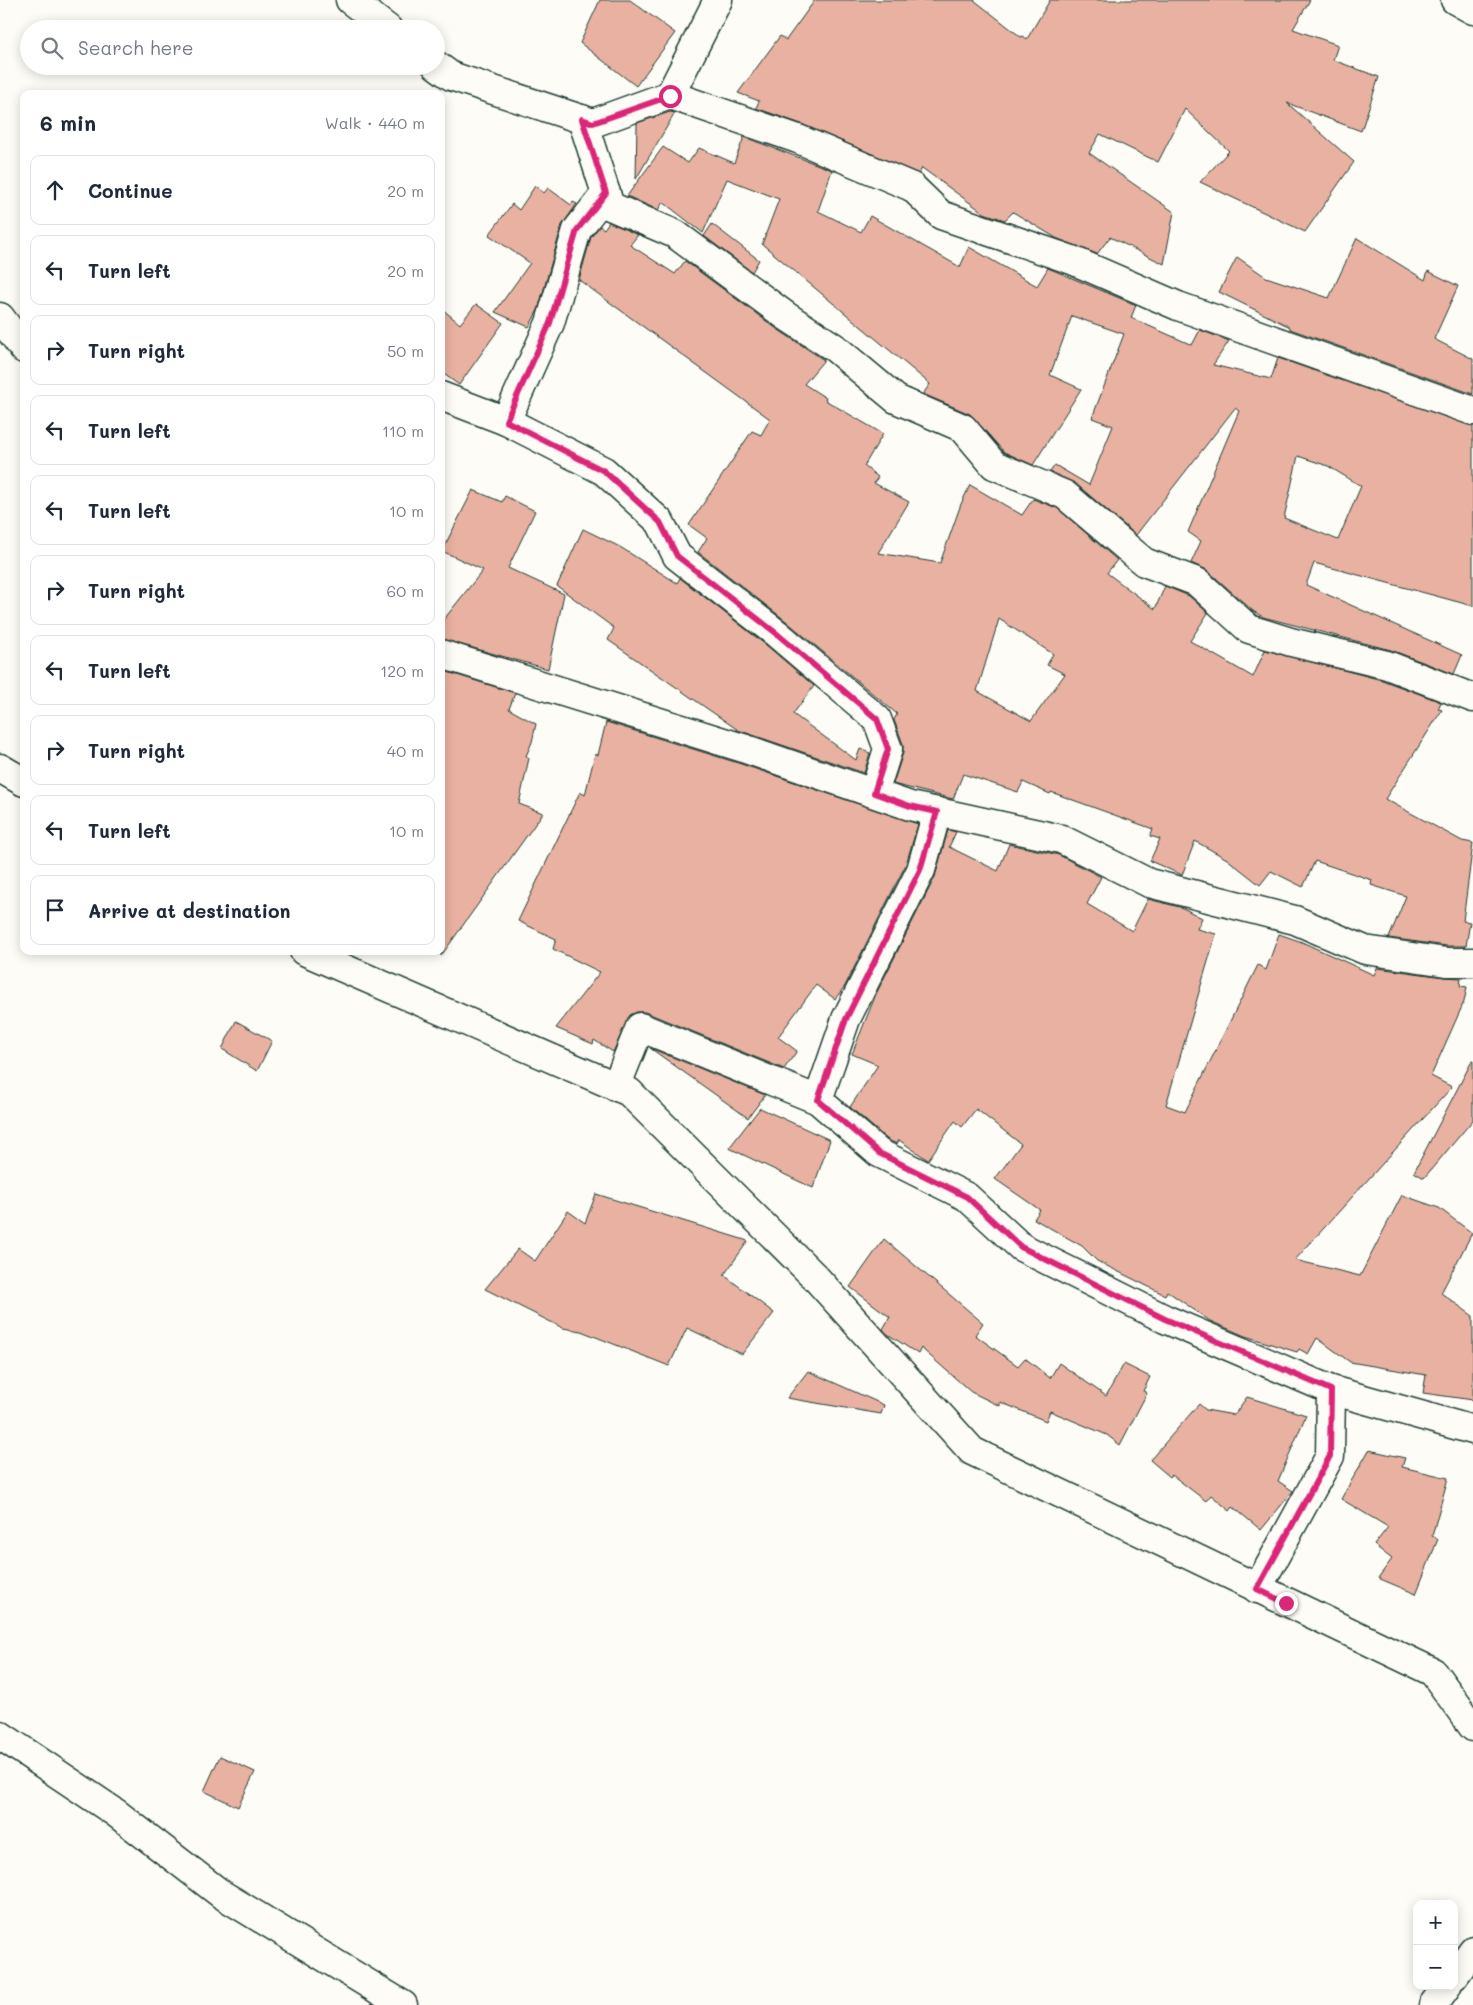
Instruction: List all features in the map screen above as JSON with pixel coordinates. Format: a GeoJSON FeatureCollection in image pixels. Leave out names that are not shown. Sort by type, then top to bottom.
{"type":"FeatureCollection","features":[{"type":"Feature","properties":{"kind":"street"},"geometry":{"type":"LineString","coordinates":[[350,0],[376,20]]}},
{"type":"Feature","properties":{"kind":"street"},"geometry":{"type":"LineString","coordinates":[[670,96],[718,0]]}},
{"type":"Feature","properties":{"kind":"street"},"geometry":{"type":"LineString","coordinates":[[1455,0],[1473,10]]}},
{"type":"Feature","properties":{"kind":"street"},"geometry":{"type":"LineString","coordinates":[[445,72],[451,76],[593,123],[670,96],[798,139],[912,187],[941,215],[1072,260],[1178,306],[1473,411]]}},
{"type":"Feature","properties":{"kind":"street"},"geometry":{"type":"LineString","coordinates":[[582,119],[610,206],[676,234],[786,316],[835,348],[896,399],[963,428],[994,465],[1065,495],[1144,562],[1197,582],[1249,629],[1291,642],[1388,665],[1473,698]]}},
{"type":"Feature","properties":{"kind":"street"},"geometry":{"type":"LineString","coordinates":[[506,421],[550,323],[577,230],[606,193]]}},
{"type":"Feature","properties":{"kind":"street"},"geometry":{"type":"LineString","coordinates":[[0,317],[20,344]]}},
{"type":"Feature","properties":{"kind":"street"},"geometry":{"type":"LineString","coordinates":[[445,398],[506,421],[604,471],[660,522],[677,556],[776,633],[877,719],[888,749],[874,793]]}},
{"type":"Feature","properties":{"kind":"street"},"geometry":{"type":"LineString","coordinates":[[445,655],[743,748],[910,806],[1061,839],[1149,883],[1295,920],[1365,950],[1446,962],[1473,962]]}},
{"type":"Feature","properties":{"kind":"street"},"geometry":{"type":"LineString","coordinates":[[0,768],[20,780]]}},
{"type":"Feature","properties":{"kind":"street"},"geometry":{"type":"LineString","coordinates":[[818,1100],[846,1019],[920,870],[937,812]]}},
{"type":"Feature","properties":{"kind":"street"},"geometry":{"type":"LineString","coordinates":[[313,955],[629,1092],[815,1277],[972,1451],[1433,1672],[1473,1727]]}},
{"type":"Feature","properties":{"kind":"street"},"geometry":{"type":"LineString","coordinates":[[616,1087],[640,1027],[818,1100],[879,1153],[967,1197],[1021,1247],[1165,1319],[1331,1390],[1473,1430]]}},
{"type":"Feature","properties":{"kind":"street"},"geometry":{"type":"LineString","coordinates":[[1257,1589],[1330,1456],[1331,1390]]}},
{"type":"Feature","properties":{"kind":"street"},"geometry":{"type":"LineString","coordinates":[[0,1735],[116,1813],[221,1894],[403,2005]]}},
{"type":"Feature","properties":{"kind":"street"},"geometry":{"type":"LineString","coordinates":[[1458,1971],[1473,1950]]}},
{"type":"Feature","properties":{"kind":"street"},"geometry":{"type":"LineString","coordinates":[[1433,2005],[1444,1990]]}},
{"type":"Feature","properties":{"kind":"building"},"geometry":{"type":"Polygon","coordinates":[[[600,0],[630,0],[675,33],[636,86],[580,43],[600,0]]]}},
{"type":"Feature","properties":{"kind":"building"},"geometry":{"type":"Polygon","coordinates":[[[815,0],[974,0],[1021,37],[1023,36],[1027,39],[1050,0],[1310,0],[1293,29],[1338,45],[1333,60],[1379,77],[1361,131],[1287,103],[1354,162],[1305,232],[1200,182],[1229,151],[1185,109],[1158,162],[1100,134],[1089,153],[1174,212],[1164,264],[1110,237],[1097,254],[1056,238],[1013,212],[1005,220],[984,213],[922,168],[919,174],[804,125],[756,108],[759,101],[738,93],[780,36],[786,40],[815,0]]]}},
{"type":"Feature","properties":{"kind":"building"},"geometry":{"type":"Polygon","coordinates":[[[670,112],[675,113],[636,179],[637,123],[670,112]]]}},
{"type":"Feature","properties":{"kind":"building"},"geometry":{"type":"Polygon","coordinates":[[[744,137],[832,170],[818,211],[861,232],[870,216],[960,267],[969,247],[1037,286],[1048,268],[1136,305],[1131,318],[1192,345],[1200,330],[1229,341],[1213,365],[1271,379],[1278,358],[1473,426],[1473,606],[1314,563],[1306,585],[1462,655],[1454,674],[1391,650],[1263,617],[1253,611],[1207,570],[1191,563],[1201,541],[1188,532],[1239,411],[1235,408],[1136,535],[1075,483],[1050,472],[1055,465],[1089,485],[1113,426],[1092,418],[1124,334],[1072,316],[1050,375],[1081,389],[1033,465],[1004,452],[970,414],[923,394],[930,384],[762,244],[779,199],[727,179],[703,233],[663,202],[658,210],[627,196],[663,147],[688,163],[699,148],[734,163],[744,137]],[[1298,456],[1284,518],[1338,540],[1361,486],[1328,466],[1298,456]]]}},
{"type":"Feature","properties":{"kind":"building"},"geometry":{"type":"Polygon","coordinates":[[[535,186],[544,193],[548,188],[571,205],[573,202],[577,204],[562,225],[538,310],[529,327],[495,312],[530,263],[489,235],[512,204],[519,210],[535,186]]]}},
{"type":"Feature","properties":{"kind":"building"},"geometry":{"type":"Polygon","coordinates":[[[609,222],[638,235],[630,245],[675,274],[685,261],[777,329],[824,360],[804,384],[826,398],[825,400],[883,434],[864,466],[878,477],[874,483],[909,502],[878,553],[940,563],[961,504],[970,485],[1022,515],[1033,499],[1057,508],[1117,560],[1107,573],[1155,609],[1165,586],[1189,596],[1208,613],[1190,641],[1253,677],[1265,650],[1382,680],[1441,702],[1438,709],[1442,710],[1385,799],[1462,841],[1473,843],[1463,921],[1470,922],[1466,946],[1447,946],[1389,938],[1406,896],[1371,885],[1372,880],[1315,861],[1303,887],[1271,871],[1260,885],[1227,859],[1195,841],[1182,875],[1150,861],[1160,839],[1150,836],[1153,829],[1051,792],[1050,794],[1023,782],[1018,792],[963,774],[953,799],[893,784],[903,753],[903,744],[894,720],[897,714],[786,621],[698,552],[707,538],[689,525],[752,431],[761,435],[770,419],[579,280],[591,237],[600,226],[604,229],[609,222]],[[999,619],[977,691],[1031,721],[1065,674],[1047,665],[1053,654],[999,619]]]}},
{"type":"Feature","properties":{"kind":"building"},"geometry":{"type":"Polygon","coordinates":[[[712,224],[759,260],[752,272],[704,236],[712,224]]]}},
{"type":"Feature","properties":{"kind":"building"},"geometry":{"type":"Polygon","coordinates":[[[1357,238],[1425,280],[1428,271],[1458,286],[1434,339],[1473,359],[1473,394],[1290,329],[1290,327],[1219,292],[1237,257],[1266,277],[1329,298],[1357,238]]]}},
{"type":"Feature","properties":{"kind":"building"},"geometry":{"type":"Polygon","coordinates":[[[476,304],[503,323],[459,385],[445,375],[445,311],[460,324],[476,304]]]}},
{"type":"Feature","properties":{"kind":"building"},"geometry":{"type":"Polygon","coordinates":[[[473,490],[502,502],[505,496],[535,511],[508,568],[564,594],[548,669],[445,640],[445,618],[483,570],[445,552],[445,545],[473,490]]]}},
{"type":"Feature","properties":{"kind":"building"},"geometry":{"type":"Polygon","coordinates":[[[583,529],[620,547],[677,583],[680,578],[766,645],[814,686],[793,714],[856,760],[860,749],[870,753],[864,773],[738,730],[608,640],[614,628],[557,586],[583,529]]]}},
{"type":"Feature","properties":{"kind":"building"},"geometry":{"type":"Polygon","coordinates":[[[445,671],[515,693],[509,709],[536,724],[532,742],[526,756],[529,758],[519,804],[543,813],[445,950],[445,671]]]}},
{"type":"Feature","properties":{"kind":"building"},"geometry":{"type":"Polygon","coordinates":[[[606,722],[738,763],[918,824],[906,864],[845,986],[835,999],[816,985],[778,1037],[797,1051],[784,1069],[645,1012],[637,1012],[630,1015],[613,1052],[594,1040],[593,1044],[556,1028],[600,972],[553,949],[556,939],[518,921],[580,792],[585,795],[595,754],[598,755],[606,722]]]}},
{"type":"Feature","properties":{"kind":"building"},"geometry":{"type":"Polygon","coordinates":[[[948,830],[956,832],[949,847],[998,871],[1009,844],[1059,855],[1101,877],[1087,904],[1132,931],[1148,899],[1183,908],[1202,918],[1197,929],[1216,934],[1166,1105],[1185,1112],[1258,965],[1266,970],[1279,934],[1302,942],[1374,975],[1377,968],[1461,978],[1460,986],[1467,987],[1464,1002],[1431,1076],[1452,1087],[1295,1260],[1360,1276],[1402,1195],[1439,1208],[1472,1233],[1441,1293],[1473,1316],[1473,1400],[1423,1393],[1426,1375],[1350,1362],[1317,1338],[1308,1354],[1299,1349],[1297,1352],[1245,1336],[1210,1321],[1167,1291],[1165,1295],[1097,1261],[1082,1246],[1034,1219],[1040,1210],[995,1179],[1021,1144],[976,1109],[962,1127],[955,1121],[928,1160],[899,1140],[897,1144],[888,1140],[850,1107],[878,1065],[852,1054],[876,994],[935,877],[948,830]]]}},
{"type":"Feature","properties":{"kind":"building"},"geometry":{"type":"Polygon","coordinates":[[[236,1021],[272,1041],[257,1071],[222,1049],[236,1021]]]}},
{"type":"Feature","properties":{"kind":"building"},"geometry":{"type":"Polygon","coordinates":[[[650,1048],[765,1095],[748,1118],[650,1048]]]}},
{"type":"Feature","properties":{"kind":"building"},"geometry":{"type":"Polygon","coordinates":[[[1473,1059],[1473,1120],[1424,1178],[1414,1172],[1473,1059]]]}},
{"type":"Feature","properties":{"kind":"building"},"geometry":{"type":"Polygon","coordinates":[[[760,1108],[830,1140],[813,1188],[729,1148],[760,1108]]]}},
{"type":"Feature","properties":{"kind":"building"},"geometry":{"type":"Polygon","coordinates":[[[596,1194],[748,1241],[724,1275],[774,1313],[742,1354],[687,1328],[669,1366],[581,1331],[563,1328],[485,1289],[518,1249],[535,1261],[568,1211],[585,1223],[596,1194]]]}},
{"type":"Feature","properties":{"kind":"building"},"geometry":{"type":"Polygon","coordinates":[[[884,1239],[983,1323],[975,1335],[1018,1366],[1025,1358],[1050,1378],[1059,1363],[1106,1396],[1124,1364],[1150,1377],[1143,1391],[1147,1393],[1120,1445],[1107,1435],[1050,1411],[1046,1421],[1000,1402],[1000,1406],[971,1392],[921,1348],[918,1354],[886,1333],[883,1329],[890,1317],[850,1287],[884,1239]]]}},
{"type":"Feature","properties":{"kind":"building"},"geometry":{"type":"Polygon","coordinates":[[[808,1371],[884,1405],[881,1414],[787,1398],[808,1371]]]}},
{"type":"Feature","properties":{"kind":"building"},"geometry":{"type":"Polygon","coordinates":[[[1247,1397],[1306,1415],[1278,1481],[1293,1491],[1261,1530],[1233,1507],[1230,1511],[1211,1495],[1206,1501],[1172,1475],[1170,1477],[1150,1460],[1199,1404],[1206,1410],[1234,1415],[1247,1397]]]}},
{"type":"Feature","properties":{"kind":"building"},"geometry":{"type":"Polygon","coordinates":[[[1369,1450],[1405,1458],[1402,1467],[1448,1478],[1432,1536],[1438,1539],[1416,1594],[1378,1578],[1392,1559],[1374,1545],[1388,1527],[1341,1499],[1369,1450]]]}},
{"type":"Feature","properties":{"kind":"building"},"geometry":{"type":"Polygon","coordinates":[[[220,1756],[255,1772],[238,1807],[204,1791],[220,1756]]]}},
{"type":"Feature","properties":{"kind":"route"},"geometry":{"type":"LineString","coordinates":[[670,96],[593,123],[582,119],[606,193],[577,230],[550,323],[506,421],[604,471],[660,522],[677,556],[776,633],[877,719],[888,749],[874,793],[910,806],[937,812],[920,870],[846,1019],[818,1100],[879,1153],[967,1197],[1021,1247],[1165,1319],[1331,1390],[1330,1456],[1257,1589],[1286,1603]]}}]}
